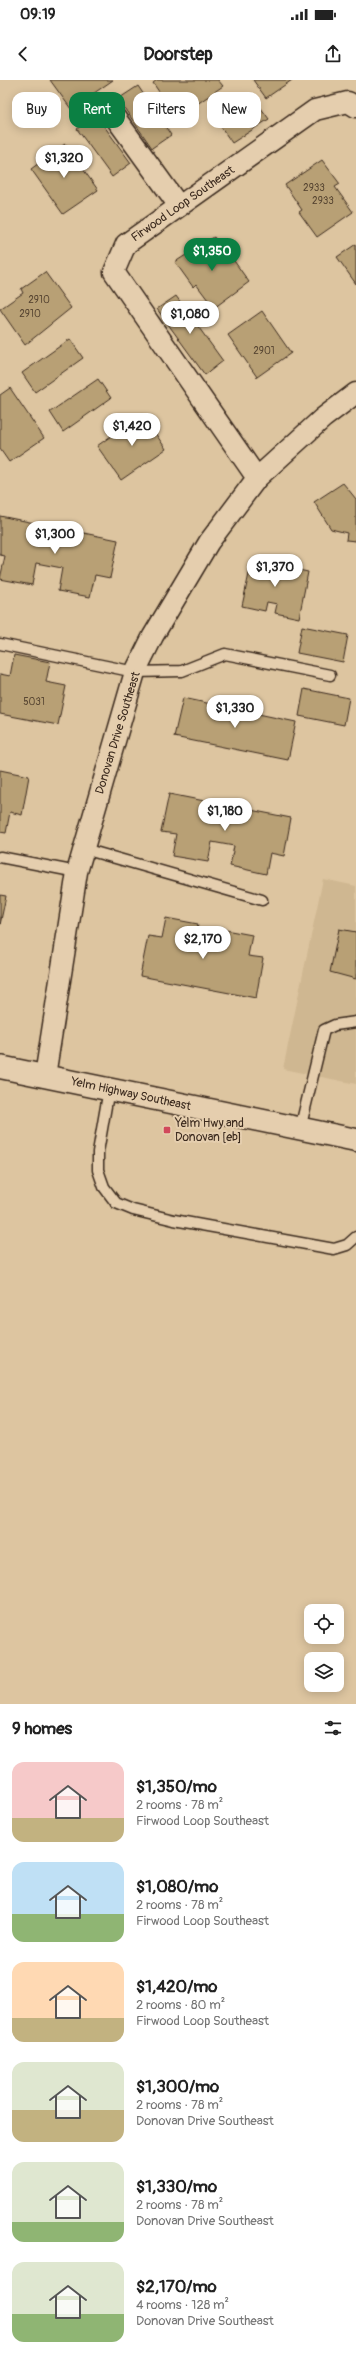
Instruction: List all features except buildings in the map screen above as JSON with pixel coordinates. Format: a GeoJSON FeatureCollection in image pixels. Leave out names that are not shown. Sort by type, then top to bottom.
{"type":"FeatureCollection","features":[{"type":"Feature","properties":{"kind":"main road","name":"Yelm Highway Southeast"},"geometry":{"type":"LineString","coordinates":[[0,1067],[356,1140]]}},
{"type":"Feature","properties":{"kind":"street","name":"Firwood Loop Southeast"},"geometry":{"type":"LineString","coordinates":[[257,478],[114,272],[126,244],[315,110],[348,102],[356,107]]}},
{"type":"Feature","properties":{"kind":"street"},"geometry":{"type":"LineString","coordinates":[[123,128],[180,206]]}},
{"type":"Feature","properties":{"kind":"street","name":"Donovan Drive Southeast"},"geometry":{"type":"LineString","coordinates":[[45,1076],[78,872],[135,672],[153,636],[209,542],[257,478],[324,418],[356,393]]}},
{"type":"Feature","properties":{"kind":"lane"},"geometry":{"type":"LineString","coordinates":[[0,644],[135,672],[182,671],[225,654],[330,675]]}},
{"type":"Feature","properties":{"kind":"lane"},"geometry":{"type":"LineString","coordinates":[[84,849],[262,900]]}},
{"type":"Feature","properties":{"kind":"lane"},"geometry":{"type":"LineString","coordinates":[[0,857],[78,872]]}},
{"type":"Feature","properties":{"kind":"lane"},"geometry":{"type":"LineString","coordinates":[[300,1129],[324,1030],[335,1025],[356,1022]]}},
{"type":"Feature","properties":{"kind":"lane"},"geometry":{"type":"LineString","coordinates":[[109,1089],[98,1152],[98,1170],[104,1187],[116,1203],[133,1210],[174,1220],[334,1249],[347,1245],[356,1236]]}},
{"type":"Feature","properties":{"kind":"shaded area"},"geometry":{"type":"Polygon","coordinates":[[[323,879],[356,886],[356,1084],[283,1069],[323,879]]]}},
{"type":"Feature","properties":{"kind":"place","name":"Yelm Hwy and Donovan [eb]"},"geometry":{"type":"Point","coordinates":[167,1130]}}]}
